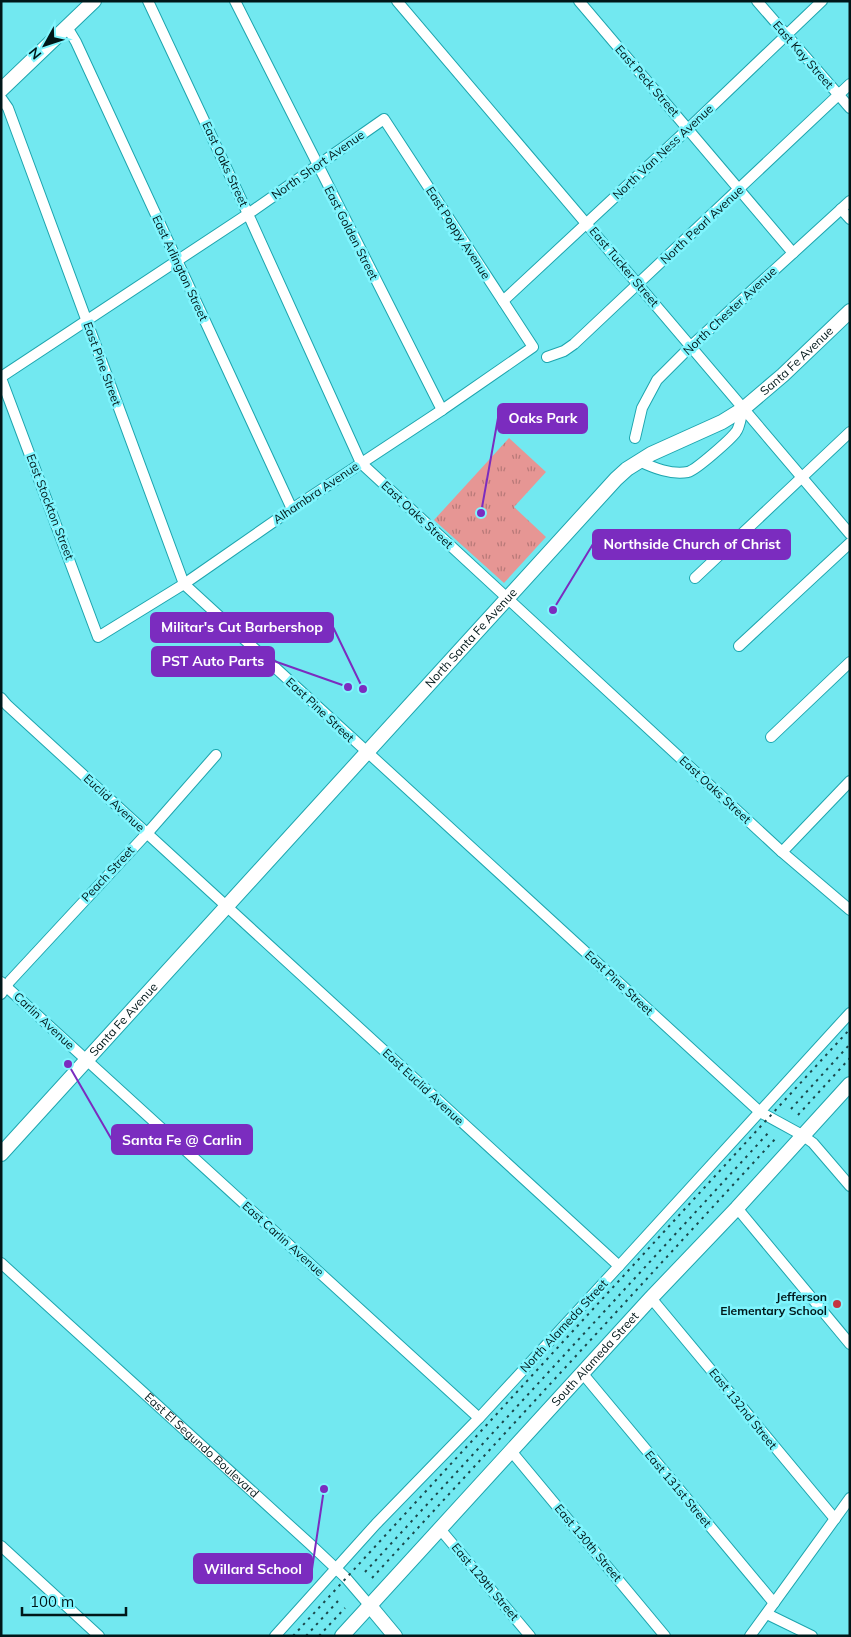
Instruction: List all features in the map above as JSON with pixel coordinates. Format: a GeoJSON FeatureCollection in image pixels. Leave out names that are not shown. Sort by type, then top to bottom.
{"type":"FeatureCollection","features":[{"type":"Feature","properties":{"kind":"main road"},"geometry":{"type":"LineString","coordinates":[[1,90],[94,1]]}},
{"type":"Feature","properties":{"kind":"main road","name":"Santa Fe Avenue"},"geometry":{"type":"LineString","coordinates":[[743,410],[850,311]]}},
{"type":"Feature","properties":{"kind":"main road","name":"North Santa Fe Avenue"},"geometry":{"type":"LineString","coordinates":[[228,907],[616,479],[639,461],[663,448],[722,422],[743,410]]}},
{"type":"Feature","properties":{"kind":"main road","name":"Santa Fe Avenue"},"geometry":{"type":"LineString","coordinates":[[1,1154],[228,907]]}},
{"type":"Feature","properties":{"kind":"main road","name":"South Alameda Street"},"geometry":{"type":"LineString","coordinates":[[342,1636],[651,1298],[737,1208],[850,1084]]}},
{"type":"Feature","properties":{"kind":"main road","name":"East El Segundo Boulevard"},"geometry":{"type":"LineString","coordinates":[[370,1606],[395,1636]]}},
{"type":"Feature","properties":{"kind":"street","name":"East Oaks Street"},"geometry":{"type":"LineString","coordinates":[[148,1],[248,214],[361,463],[782,852],[850,910]]}},
{"type":"Feature","properties":{"kind":"street","name":"East Golden Street"},"geometry":{"type":"LineString","coordinates":[[235,1],[442,410]]}},
{"type":"Feature","properties":{"kind":"street","name":"East Tucker Street"},"geometry":{"type":"LineString","coordinates":[[397,1],[850,534]]}},
{"type":"Feature","properties":{"kind":"street","name":"East Peck Street"},"geometry":{"type":"LineString","coordinates":[[578,1],[794,253]]}},
{"type":"Feature","properties":{"kind":"street","name":"East Kay Street"},"geometry":{"type":"LineString","coordinates":[[757,1],[850,108]]}},
{"type":"Feature","properties":{"kind":"street","name":"North Van Ness Avenue"},"geometry":{"type":"LineString","coordinates":[[503,301],[822,1]]}},
{"type":"Feature","properties":{"kind":"street","name":"East Arlington Street"},"geometry":{"type":"LineString","coordinates":[[67,27],[76,42],[292,509]]}},
{"type":"Feature","properties":{"kind":"street","name":"North Pearl Avenue"},"geometry":{"type":"LineString","coordinates":[[548,357],[564,351],[574,344],[850,84]]}},
{"type":"Feature","properties":{"kind":"street","name":"East Pine Street"},"geometry":{"type":"LineString","coordinates":[[1,98],[8,108],[184,584],[760,1112],[814,1143],[850,1186]]}},
{"type":"Feature","properties":{"kind":"street","name":"North Short Avenue"},"geometry":{"type":"LineString","coordinates":[[1,377],[248,214],[384,119]]}},
{"type":"Feature","properties":{"kind":"street","name":"East Poppy Avenue"},"geometry":{"type":"LineString","coordinates":[[384,119],[532,347]]}},
{"type":"Feature","properties":{"kind":"street","name":"North Chester Avenue"},"geometry":{"type":"LineString","coordinates":[[635,438],[642,408],[648,393],[657,380],[690,347],[850,201]]}},
{"type":"Feature","properties":{"kind":"street"},"geometry":{"type":"LineString","coordinates":[[841,209],[850,219]]}},
{"type":"Feature","properties":{"kind":"street","name":"Alhambra Avenue"},"geometry":{"type":"LineString","coordinates":[[98,637],[184,584],[532,347]]}},
{"type":"Feature","properties":{"kind":"street","name":"East Stockton Street"},"geometry":{"type":"LineString","coordinates":[[1,377],[98,637]]}},
{"type":"Feature","properties":{"kind":"street"},"geometry":{"type":"LineString","coordinates":[[639,461],[657,469],[689,472],[698,467],[737,432],[743,410]]}},
{"type":"Feature","properties":{"kind":"street"},"geometry":{"type":"LineString","coordinates":[[695,578],[850,432]]}},
{"type":"Feature","properties":{"kind":"street"},"geometry":{"type":"LineString","coordinates":[[739,646],[850,543]]}},
{"type":"Feature","properties":{"kind":"street"},"geometry":{"type":"LineString","coordinates":[[771,737],[850,662]]}},
{"type":"Feature","properties":{"kind":"street","name":"Euclid Avenue"},"geometry":{"type":"LineString","coordinates":[[1,698],[228,907]]}},
{"type":"Feature","properties":{"kind":"street","name":"Peach Street"},"geometry":{"type":"LineString","coordinates":[[3,987],[147,833],[216,755]]}},
{"type":"Feature","properties":{"kind":"street"},"geometry":{"type":"LineString","coordinates":[[782,852],[850,781]]}},
{"type":"Feature","properties":{"kind":"street","name":"East Euclid Avenue"},"geometry":{"type":"LineString","coordinates":[[228,907],[620,1266]]}},
{"type":"Feature","properties":{"kind":"street","name":"Carlin Avenue"},"geometry":{"type":"LineString","coordinates":[[3,987],[87,1060]]}},
{"type":"Feature","properties":{"kind":"street","name":"North Alameda Street"},"geometry":{"type":"LineString","coordinates":[[275,1636],[376,1524],[620,1266],[850,1013]]}},
{"type":"Feature","properties":{"kind":"street","name":"East Carlin Avenue"},"geometry":{"type":"LineString","coordinates":[[87,1060],[478,1418]]}},
{"type":"Feature","properties":{"kind":"street"},"geometry":{"type":"LineString","coordinates":[[737,1208],[850,1344]]}},
{"type":"Feature","properties":{"kind":"street","name":"East El Segundo Boulevard"},"geometry":{"type":"LineString","coordinates":[[1,1262],[336,1568],[370,1606]]}},
{"type":"Feature","properties":{"kind":"street","name":"East 132nd Street"},"geometry":{"type":"LineString","coordinates":[[651,1298],[835,1519]]}},
{"type":"Feature","properties":{"kind":"street","name":"East 131st Street"},"geometry":{"type":"LineString","coordinates":[[583,1374],[774,1603]]}},
{"type":"Feature","properties":{"kind":"street","name":"East 130th Street"},"geometry":{"type":"LineString","coordinates":[[511,1451],[665,1636]]}},
{"type":"Feature","properties":{"kind":"street"},"geometry":{"type":"LineString","coordinates":[[750,1636],[850,1498]]}},
{"type":"Feature","properties":{"kind":"street","name":"East 129th Street"},"geometry":{"type":"LineString","coordinates":[[440,1528],[530,1636]]}},
{"type":"Feature","properties":{"kind":"street"},"geometry":{"type":"LineString","coordinates":[[1,1546],[99,1636]]}},
{"type":"Feature","properties":{"kind":"street"},"geometry":{"type":"LineString","coordinates":[[767,1614],[812,1636]]}},
{"type":"Feature","properties":{"kind":"green space"},"geometry":{"type":"Polygon","coordinates":[[[509,438],[546,472],[514,507],[546,537],[504,583],[434,520],[509,438]]]}},
{"type":"Feature","properties":{"kind":"railway"},"geometry":{"type":"LineString","coordinates":[[293,1636],[850,1029]]}},
{"type":"Feature","properties":{"kind":"railway"},"geometry":{"type":"LineString","coordinates":[[791,1109],[850,1044]]}},
{"type":"Feature","properties":{"kind":"railway"},"geometry":{"type":"LineString","coordinates":[[798,1115],[850,1058]]}},
{"type":"Feature","properties":{"kind":"railway"},"geometry":{"type":"LineString","coordinates":[[365,1572],[770,1131]]}},
{"type":"Feature","properties":{"kind":"railway"},"geometry":{"type":"LineString","coordinates":[[372,1578],[777,1137]]}},
{"type":"Feature","properties":{"kind":"railway"},"geometry":{"type":"LineString","coordinates":[[306,1636],[338,1601]]}},
{"type":"Feature","properties":{"kind":"railway"},"geometry":{"type":"LineString","coordinates":[[319,1636],[345,1608]]}},
{"type":"Feature","properties":{"kind":"place","name":"Oaks Park"},"geometry":{"type":"Point","coordinates":[481,513]}},
{"type":"Feature","properties":{"kind":"place","name":"Northside Church of Christ"},"geometry":{"type":"Point","coordinates":[553,610]}},
{"type":"Feature","properties":{"kind":"place","name":"PST Auto Parts"},"geometry":{"type":"Point","coordinates":[348,687]}},
{"type":"Feature","properties":{"kind":"place","name":"Militar's Cut Barbershop"},"geometry":{"type":"Point","coordinates":[363,689]}},
{"type":"Feature","properties":{"kind":"place","name":"Santa Fe @ Carlin"},"geometry":{"type":"Point","coordinates":[68,1064]}},
{"type":"Feature","properties":{"kind":"place","name":"Jefferson Elementary School"},"geometry":{"type":"Point","coordinates":[837,1304]}},
{"type":"Feature","properties":{"kind":"place","name":"Willard School"},"geometry":{"type":"Point","coordinates":[324,1489]}}]}
